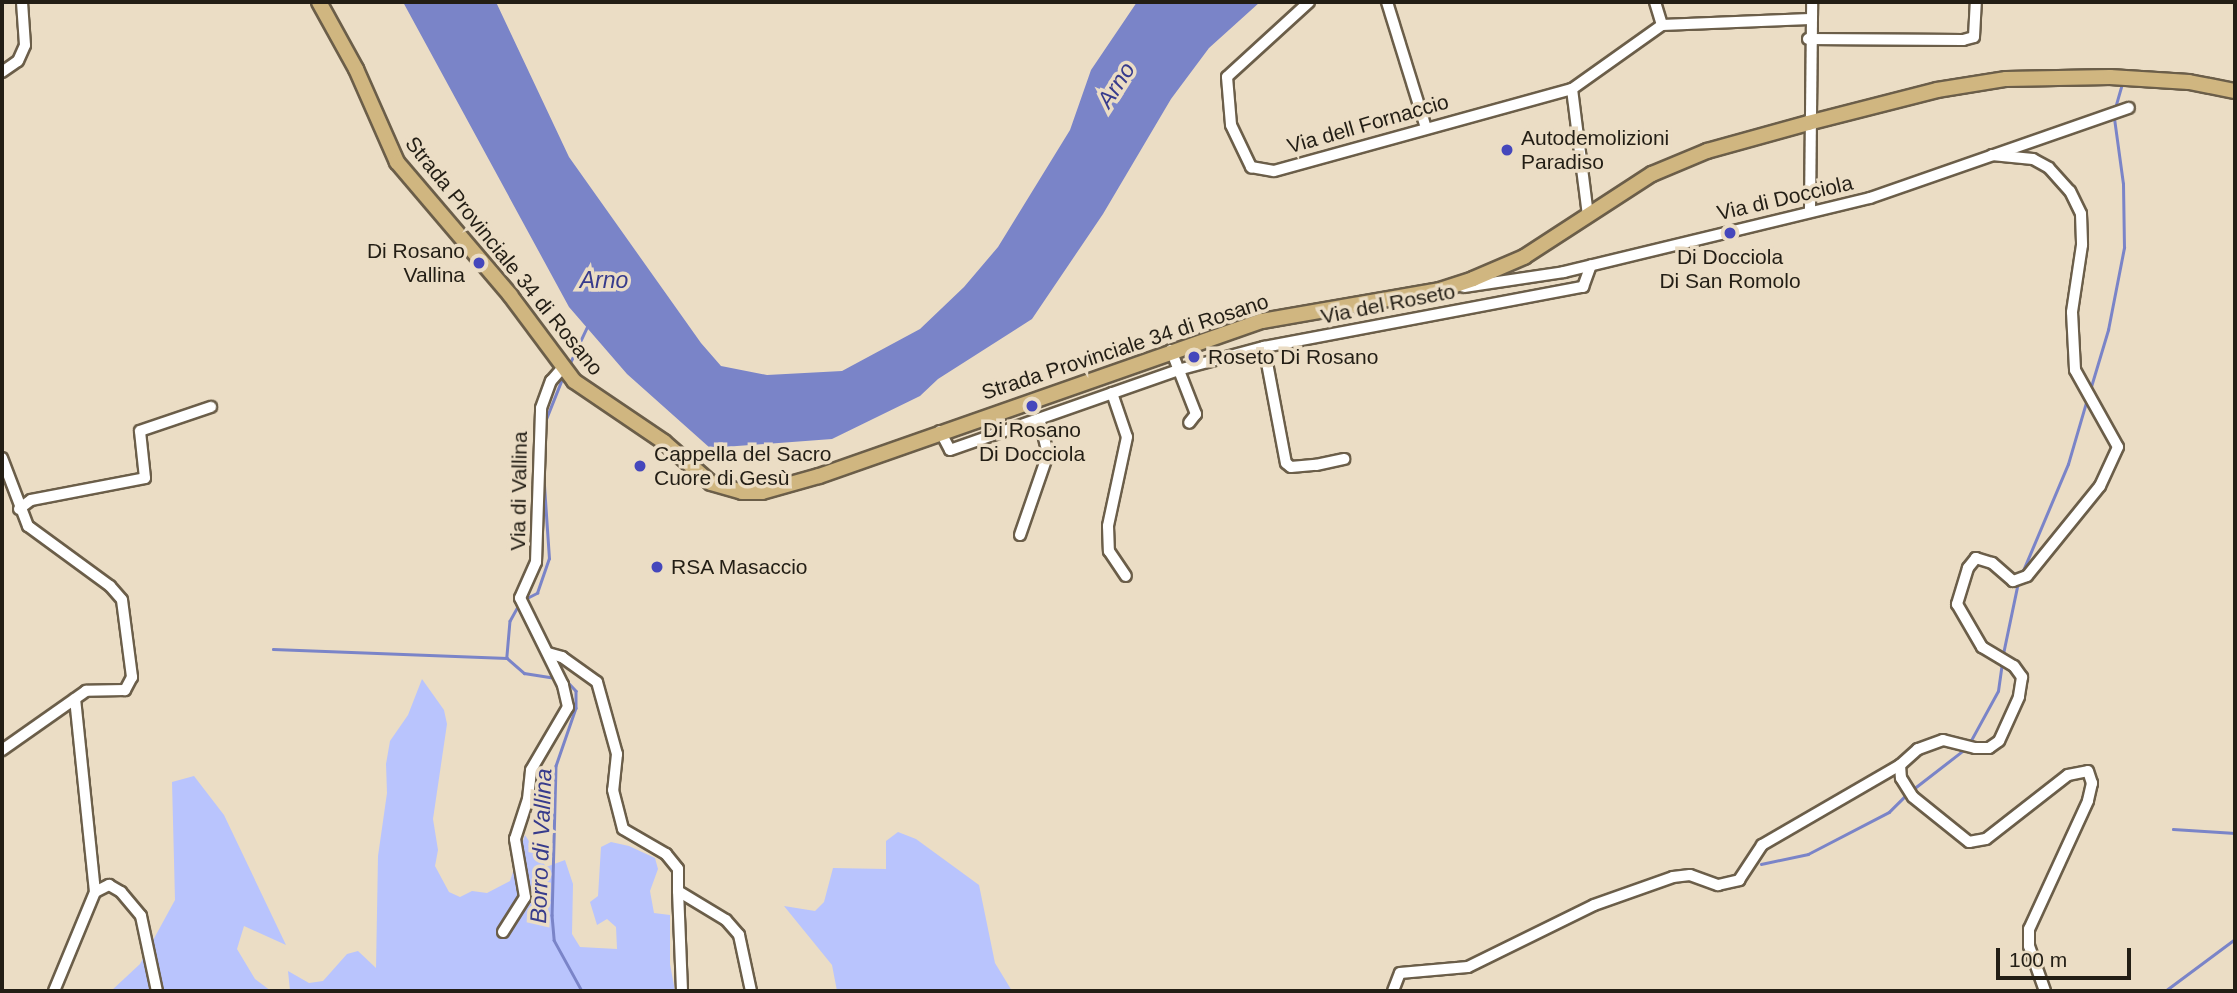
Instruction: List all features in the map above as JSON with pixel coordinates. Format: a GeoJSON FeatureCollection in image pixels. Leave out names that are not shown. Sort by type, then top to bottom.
{"type":"FeatureCollection","features":[{"type":"Feature","properties":{"kind":"main road","name":"Strada Provinciale 34 di Rosano"},"geometry":{"type":"LineString","coordinates":[[319,2],[352,60],[397,162],[481,259],[565,369],[590,395],[653,434],[711,483],[729,491],[783,488],[1171,350],[1262,321],[1440,290],[1524,257],[1652,174],[1707,151],[1808,123],[1937,90],[2006,79],[2110,77],[2189,82],[2235,91]]}},
{"type":"Feature","properties":{"kind":"street"},"geometry":{"type":"LineString","coordinates":[[2,72],[18,61],[25,45],[22,2]]}},
{"type":"Feature","properties":{"kind":"street","name":"Via dell Fornaccio"},"geometry":{"type":"LineString","coordinates":[[1309,2],[1227,78],[1231,125],[1251,167],[1275,172],[1572,89]]}},
{"type":"Feature","properties":{"kind":"street"},"geometry":{"type":"LineString","coordinates":[[1387,2],[1426,128]]}},
{"type":"Feature","properties":{"kind":"street"},"geometry":{"type":"LineString","coordinates":[[1655,2],[1662,25]]}},
{"type":"Feature","properties":{"kind":"street"},"geometry":{"type":"LineString","coordinates":[[1810,211],[1808,39],[1812,2]]}},
{"type":"Feature","properties":{"kind":"street"},"geometry":{"type":"LineString","coordinates":[[1808,39],[1963,40],[1974,37],[1976,2]]}},
{"type":"Feature","properties":{"kind":"street"},"geometry":{"type":"LineString","coordinates":[[1588,215],[1572,89],[1662,25],[1810,19]]}},
{"type":"Feature","properties":{"kind":"street","name":"Via di Docciola"},"geometry":{"type":"LineString","coordinates":[[1440,290],[1591,265],[1870,198],[2129,108]]}},
{"type":"Feature","properties":{"kind":"street"},"geometry":{"type":"LineString","coordinates":[[1394,991],[1400,973],[1468,967],[1594,905],[1673,877],[1689,875],[1718,885],[1739,880],[1762,845],[1900,765],[1918,749],[1943,740],[1975,748],[1989,748],[1999,741],[2019,697],[2022,677],[2014,666],[1982,647],[1958,604],[1968,569],[1976,558],[1992,562],[2013,581],[2027,576],[2100,486],[2118,447],[2075,370],[2072,312],[2082,245],[2081,214],[2070,191],[2049,168],[2033,159],[1992,155]]}},
{"type":"Feature","properties":{"kind":"street","name":"Via del Roseto"},"geometry":{"type":"LineString","coordinates":[[940,431],[950,450],[1178,370],[1264,347],[1583,287],[1591,265]]}},
{"type":"Feature","properties":{"kind":"street"},"geometry":{"type":"LineString","coordinates":[[1264,347],[1286,463],[1291,467],[1316,466],[1344,459]]}},
{"type":"Feature","properties":{"kind":"street"},"geometry":{"type":"LineString","coordinates":[[1171,350],[1196,414],[1189,424]]}},
{"type":"Feature","properties":{"kind":"street","name":"Via di Vallina"},"geometry":{"type":"LineString","coordinates":[[503,932],[525,897],[515,839],[528,799],[531,770],[568,707],[563,685],[522,602],[536,562],[541,408],[551,381],[565,369]]}},
{"type":"Feature","properties":{"kind":"street"},"geometry":{"type":"LineString","coordinates":[[1112,393],[1126,437],[1108,526],[1109,551],[1126,576]]}},
{"type":"Feature","properties":{"kind":"street"},"geometry":{"type":"LineString","coordinates":[[19,509],[31,500],[145,478],[139,431],[211,407]]}},
{"type":"Feature","properties":{"kind":"street"},"geometry":{"type":"LineString","coordinates":[[1020,535],[1048,454],[1038,419]]}},
{"type":"Feature","properties":{"kind":"street"},"geometry":{"type":"LineString","coordinates":[[2,458],[19,509],[34,531],[110,586],[122,600],[132,677],[125,690],[86,691],[2,750]]}},
{"type":"Feature","properties":{"kind":"street"},"geometry":{"type":"LineString","coordinates":[[548,653],[562,657],[597,682],[603,693],[617,754],[613,789],[623,829],[666,854],[678,869],[682,991]]}},
{"type":"Feature","properties":{"kind":"street"},"geometry":{"type":"LineString","coordinates":[[54,991],[95,892],[75,699]]}},
{"type":"Feature","properties":{"kind":"street"},"geometry":{"type":"LineString","coordinates":[[1900,765],[1906,787],[1913,797],[1969,842],[1986,839],[2068,775],[2088,771],[2092,783],[2088,800],[2029,929],[2029,946],[2045,991]]}},
{"type":"Feature","properties":{"kind":"street"},"geometry":{"type":"LineString","coordinates":[[95,892],[109,885],[121,891],[141,916],[157,991]]}},
{"type":"Feature","properties":{"kind":"street"},"geometry":{"type":"LineString","coordinates":[[678,891],[726,920],[739,935],[751,991]]}},
{"type":"Feature","properties":{"kind":"shaded area"},"geometry":{"type":"Polygon","coordinates":[[[422,679],[444,710],[447,724],[433,819],[438,850],[435,866],[449,892],[460,897],[472,891],[487,893],[510,881],[525,835],[546,867],[565,860],[573,884],[572,934],[580,947],[617,949],[616,927],[607,919],[597,925],[590,902],[598,896],[601,847],[611,842],[629,846],[655,858],[658,869],[650,891],[654,913],[670,915],[670,964],[675,991],[290,991],[288,971],[309,983],[323,981],[347,954],[358,951],[376,968],[378,856],[387,793],[386,764],[390,741],[408,715],[422,679]]]}},
{"type":"Feature","properties":{"kind":"shaded area"},"geometry":{"type":"Polygon","coordinates":[[[194,776],[224,815],[286,945],[244,926],[237,949],[255,979],[271,991],[111,991],[140,964],[175,900],[172,782],[194,776]]]}},
{"type":"Feature","properties":{"kind":"shaded area"},"geometry":{"type":"Polygon","coordinates":[[[898,832],[916,839],[979,885],[995,963],[1012,991],[837,991],[832,965],[784,906],[815,911],[824,902],[833,868],[886,869],[886,841],[898,832]]]}},
{"type":"Feature","properties":{"kind":"water","name":"Arno"},"geometry":{"type":"Polygon","coordinates":[[[403,2],[496,2],[569,157],[701,343],[721,366],[767,375],[842,371],[920,329],[964,287],[998,247],[1070,130],[1091,70],[1137,2],[1260,2],[1209,48],[1171,99],[1103,214],[1032,319],[938,379],[920,396],[832,439],[710,448],[627,374],[569,307],[403,2]]]}},
{"type":"Feature","properties":{"kind":"waterway"},"geometry":{"type":"LineString","coordinates":[[2115,108],[2122,84]]}},
{"type":"Feature","properties":{"kind":"waterway"},"geometry":{"type":"LineString","coordinates":[[2090,390],[2108,330],[2124,248],[2123,184],[2114,118]]}},
{"type":"Feature","properties":{"kind":"waterway","name":"Borro di Vallina"},"geometry":{"type":"LineString","coordinates":[[569,365],[587,327]]}},
{"type":"Feature","properties":{"kind":"waterway","name":"Borro di Vallina"},"geometry":{"type":"LineString","coordinates":[[546,419],[564,374]]}},
{"type":"Feature","properties":{"kind":"waterway"},"geometry":{"type":"LineString","coordinates":[[2022,573],[2068,464],[2087,399]]}},
{"type":"Feature","properties":{"kind":"waterway","name":"Borro di Vallina"},"geometry":{"type":"LineString","coordinates":[[523,600],[537,593],[549,559],[544,485]]}},
{"type":"Feature","properties":{"kind":"waterway"},"geometry":{"type":"LineString","coordinates":[[2003,654],[2018,582]]}},
{"type":"Feature","properties":{"kind":"waterway","name":"Borro di Vallina"},"geometry":{"type":"LineString","coordinates":[[519,605],[510,621],[507,658],[524,673],[554,678]]}},
{"type":"Feature","properties":{"kind":"waterway"},"geometry":{"type":"LineString","coordinates":[[273,649],[507,658]]}},
{"type":"Feature","properties":{"kind":"waterway"},"geometry":{"type":"LineString","coordinates":[[1969,744],[1998,691],[2002,664]]}},
{"type":"Feature","properties":{"kind":"waterway","name":"Borro di Vallina"},"geometry":{"type":"LineString","coordinates":[[565,679],[576,691],[576,708],[556,766],[552,915],[554,940],[582,991]]}},
{"type":"Feature","properties":{"kind":"waterway"},"geometry":{"type":"LineString","coordinates":[[1912,790],[1965,749]]}},
{"type":"Feature","properties":{"kind":"waterway"},"geometry":{"type":"LineString","coordinates":[[1761,864],[1808,854],[1889,812],[1907,794]]}},
{"type":"Feature","properties":{"kind":"waterway"},"geometry":{"type":"LineString","coordinates":[[2173,829],[2235,833]]}},
{"type":"Feature","properties":{"kind":"waterway"},"geometry":{"type":"LineString","coordinates":[[2165,991],[2235,939]]}},
{"type":"Feature","properties":{"kind":"place","name":"Autodemolizioni Paradiso"},"geometry":{"type":"Point","coordinates":[1507,150]}},
{"type":"Feature","properties":{"kind":"place","name":"Di Docciola Di San Romolo"},"geometry":{"type":"Point","coordinates":[1730,233]}},
{"type":"Feature","properties":{"kind":"place","name":"Di Rosano Vallina"},"geometry":{"type":"Point","coordinates":[479,263]}},
{"type":"Feature","properties":{"kind":"place","name":"Roseto Di Rosano"},"geometry":{"type":"Point","coordinates":[1194,357]}},
{"type":"Feature","properties":{"kind":"place","name":"Di Rosano Di Docciola"},"geometry":{"type":"Point","coordinates":[1032,406]}},
{"type":"Feature","properties":{"kind":"place","name":"Cappella del Sacro Cuore di Gesù"},"geometry":{"type":"Point","coordinates":[640,466]}},
{"type":"Feature","properties":{"kind":"place","name":"RSA Masaccio"},"geometry":{"type":"Point","coordinates":[657,567]}}]}
